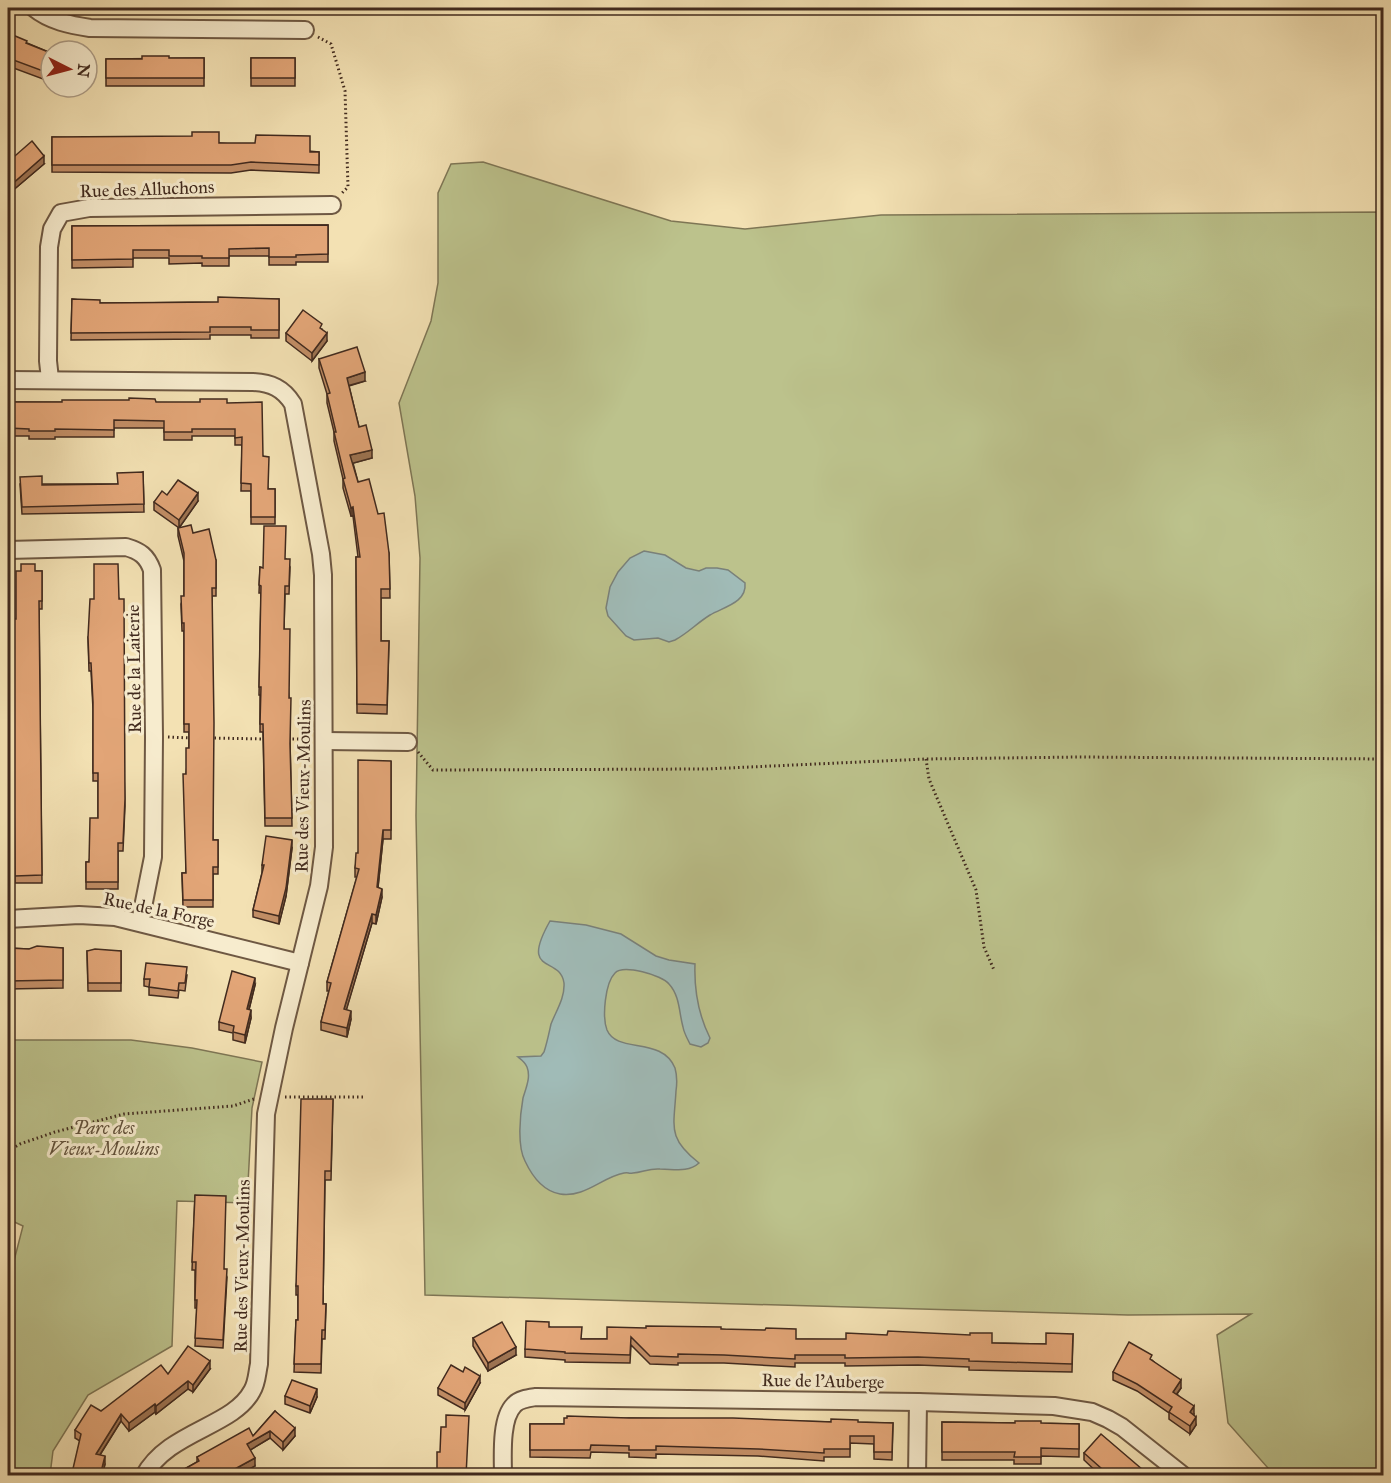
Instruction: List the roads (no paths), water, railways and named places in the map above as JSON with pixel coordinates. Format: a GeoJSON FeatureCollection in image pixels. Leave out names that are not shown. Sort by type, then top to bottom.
{"type":"FeatureCollection","features":[{"type":"Feature","properties":{"kind":"street"},"geometry":{"type":"LineString","coordinates":[[34,8],[44,16],[71,25],[90,28],[305,30]]}},
{"type":"Feature","properties":{"kind":"street","name":"Rue des Alluchons"},"geometry":{"type":"LineString","coordinates":[[50,379],[48,361],[49,248],[52,229],[61,213],[89,208],[332,204]]}},
{"type":"Feature","properties":{"kind":"street","name":"Rue des Vieux-Moulins"},"geometry":{"type":"LineString","coordinates":[[8,380],[266,382],[286,393],[293,404],[296,417],[321,554],[325,741],[323,867],[268,1098],[265,1131],[259,1364],[256,1380],[252,1392],[243,1404],[169,1447],[157,1456],[144,1476]]}},
{"type":"Feature","properties":{"kind":"street","name":"Rue de la Laiterie"},"geometry":{"type":"LineString","coordinates":[[8,550],[126,547],[138,550],[148,559],[152,570],[153,857],[140,922]]}},
{"type":"Feature","properties":{"kind":"street"},"geometry":{"type":"LineString","coordinates":[[325,741],[408,742]]}},
{"type":"Feature","properties":{"kind":"street","name":"Rue de la Forge"},"geometry":{"type":"LineString","coordinates":[[8,919],[80,915],[115,917],[300,963]]}},
{"type":"Feature","properties":{"kind":"street","name":"Rue de l'Auberge"},"geometry":{"type":"LineString","coordinates":[[503,1476],[504,1433],[508,1416],[514,1405],[525,1399],[536,1397],[1054,1406],[1092,1412],[1122,1427],[1184,1476]]}},
{"type":"Feature","properties":{"kind":"street"},"geometry":{"type":"LineString","coordinates":[[917,1476],[918,1402]]}},
{"type":"Feature","properties":{"kind":"water"},"geometry":{"type":"Polygon","coordinates":[[[644,551],[665,555],[686,568],[699,571],[706,568],[728,570],[745,583],[745,590],[733,604],[710,615],[675,640],[669,642],[658,638],[634,640],[626,636],[608,616],[606,608],[610,587],[618,572],[630,558],[644,551]]]}},
{"type":"Feature","properties":{"kind":"water"},"geometry":{"type":"Polygon","coordinates":[[[550,921],[586,925],[621,934],[656,956],[695,964],[695,984],[702,1020],[710,1038],[708,1043],[701,1047],[690,1044],[683,1029],[679,1005],[669,984],[659,977],[634,970],[619,971],[612,978],[607,992],[605,1024],[612,1037],[620,1042],[650,1048],[669,1058],[675,1068],[677,1082],[675,1131],[682,1146],[699,1163],[695,1166],[676,1170],[656,1169],[624,1173],[585,1190],[569,1194],[548,1190],[531,1172],[522,1155],[520,1139],[521,1113],[528,1082],[528,1071],[518,1057],[541,1056],[544,1052],[551,1024],[563,994],[564,983],[561,975],[540,957],[542,938],[550,921]]]}},
{"type":"Feature","properties":{"kind":"park label","name":"Parc des Vieux-Moulins"},"geometry":{"type":"Point","coordinates":[104,1138]}}]}
